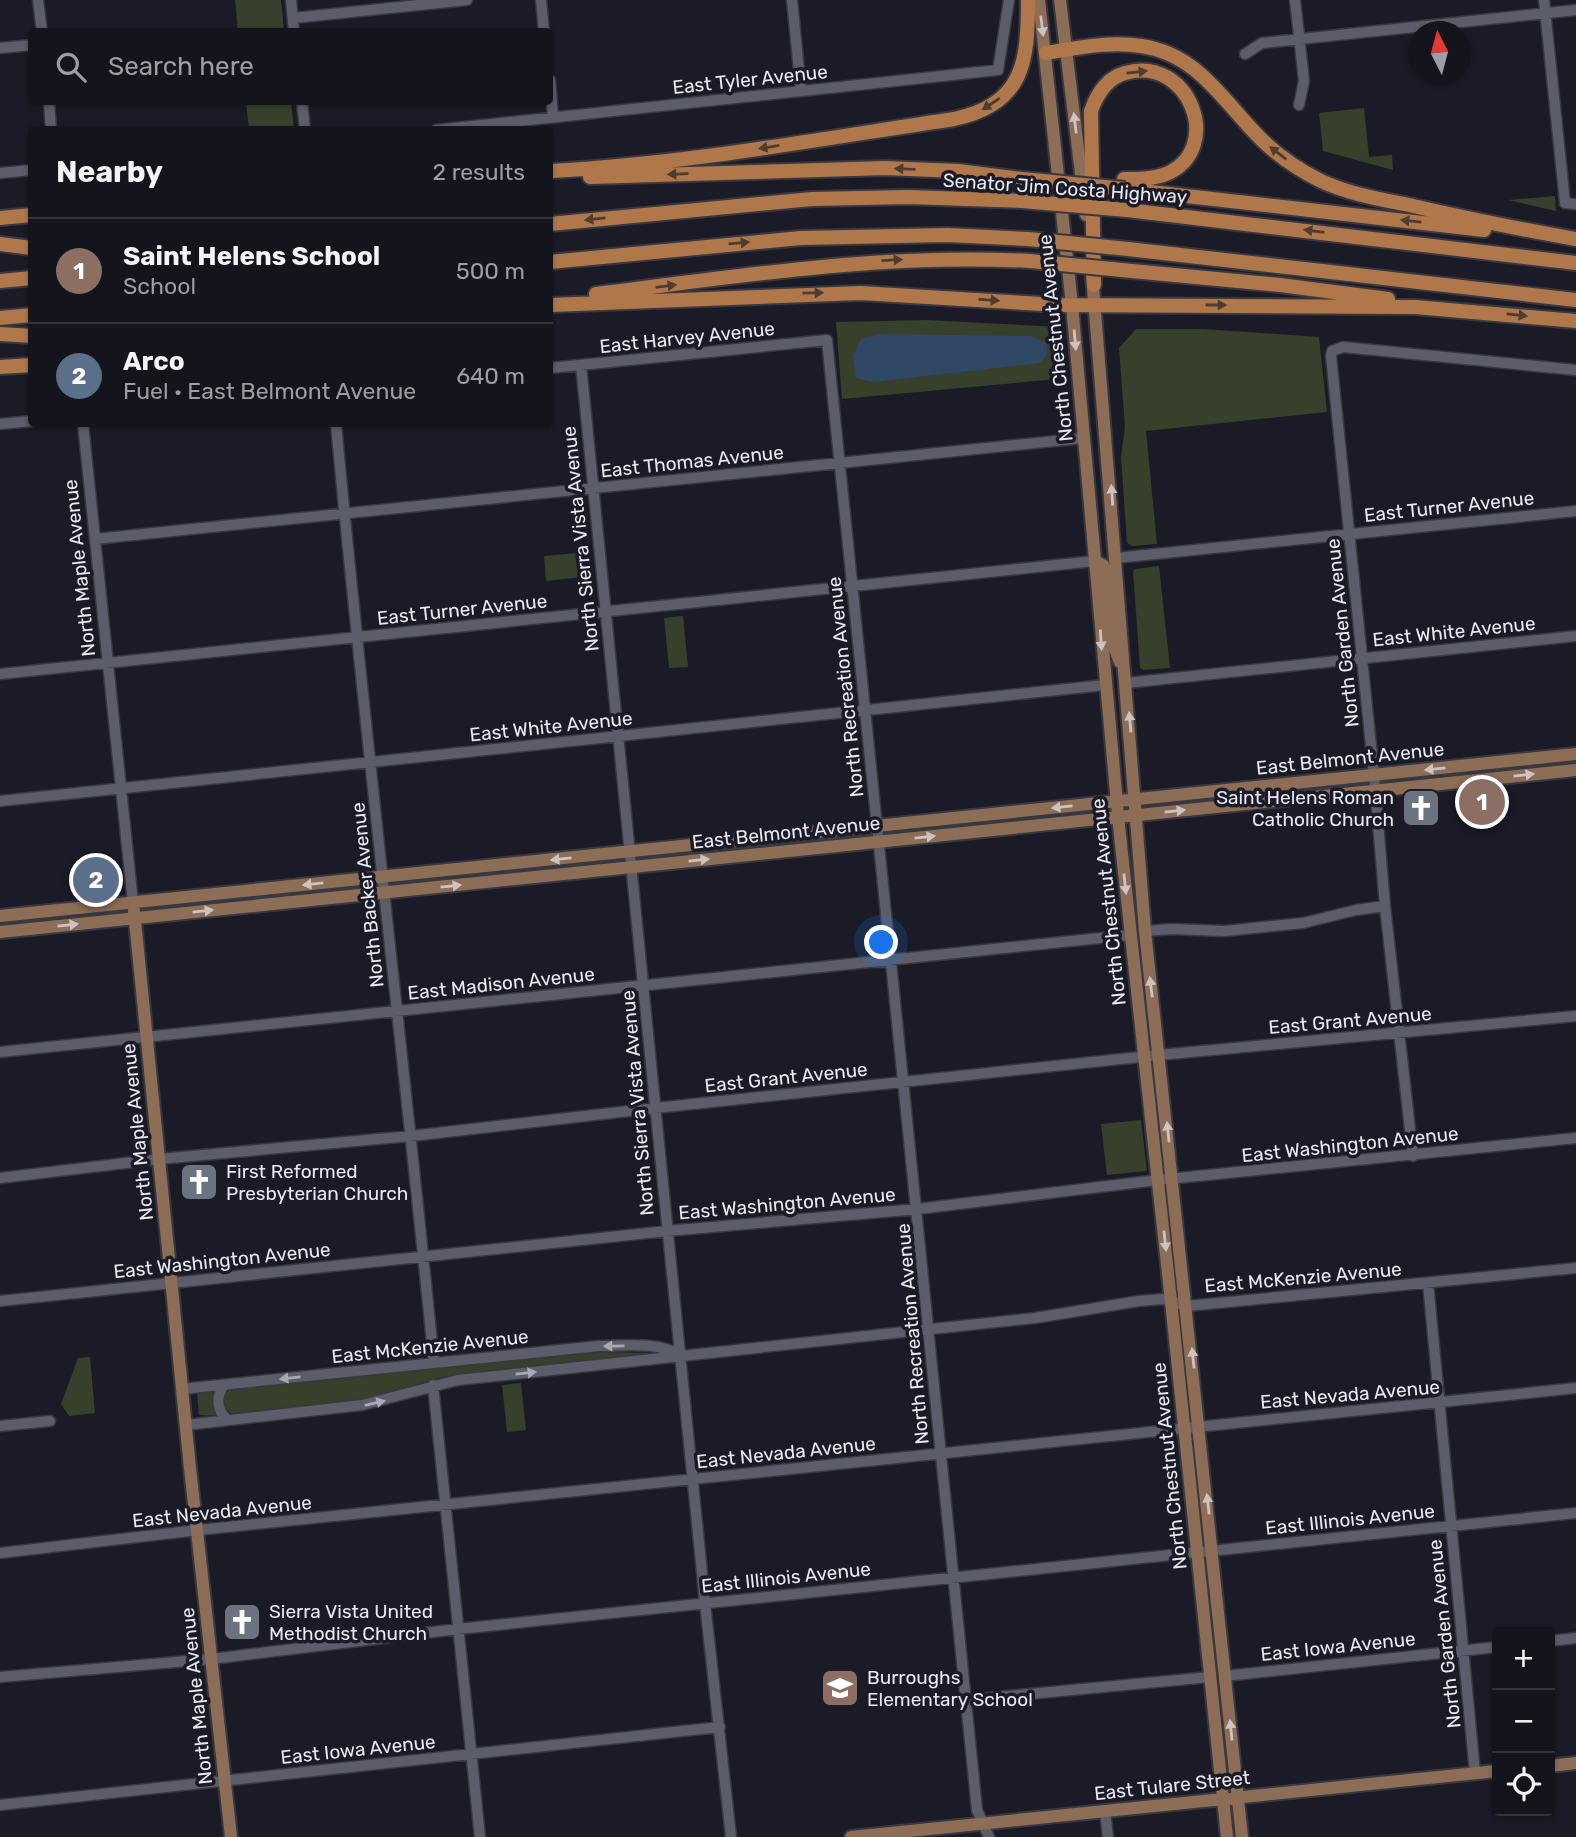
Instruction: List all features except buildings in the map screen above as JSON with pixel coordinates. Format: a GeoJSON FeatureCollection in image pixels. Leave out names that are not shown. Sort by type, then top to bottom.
{"type":"FeatureCollection","features":[{"type":"Feature","properties":{"kind":"highway"},"geometry":{"type":"LineString","coordinates":[[553,171],[652,163],[727,153],[954,120],[979,112],[1007,92],[1024,62],[1028,43],[1028,0]]}},
{"type":"Feature","properties":{"kind":"highway"},"geometry":{"type":"LineString","coordinates":[[1046,52],[1130,44],[1149,47],[1178,58],[1202,73],[1275,152],[1307,174],[1330,185],[1363,195],[1576,240]]}},
{"type":"Feature","properties":{"kind":"highway"},"geometry":{"type":"LineString","coordinates":[[1094,285],[1091,111],[1098,94],[1112,79],[1128,72],[1153,71],[1176,83],[1188,96],[1194,111],[1195,136],[1186,158],[1173,170],[1124,184]]}},
{"type":"Feature","properties":{"kind":"highway"},"geometry":{"type":"LineString","coordinates":[[553,179],[809,169],[958,171],[1124,184],[1576,240]]}},
{"type":"Feature","properties":{"kind":"highway","name":"Senator Jim Costa Highway"},"geometry":{"type":"LineString","coordinates":[[553,223],[811,199],[909,197],[1022,201],[1127,210],[1576,263]]}},
{"type":"Feature","properties":{"kind":"highway"},"geometry":{"type":"LineString","coordinates":[[0,212],[28,213]]}},
{"type":"Feature","properties":{"kind":"highway"},"geometry":{"type":"LineString","coordinates":[[0,218],[28,214]]}},
{"type":"Feature","properties":{"kind":"highway"},"geometry":{"type":"LineString","coordinates":[[553,262],[801,238],[924,235],[1028,239],[1576,300]]}},
{"type":"Feature","properties":{"kind":"highway"},"geometry":{"type":"LineString","coordinates":[[0,244],[28,248]]}},
{"type":"Feature","properties":{"kind":"highway"},"geometry":{"type":"LineString","coordinates":[[553,304],[841,264],[933,258],[1030,261],[1280,285],[1476,311],[1576,321]]}},
{"type":"Feature","properties":{"kind":"highway"},"geometry":{"type":"LineString","coordinates":[[0,281],[28,278]]}},
{"type":"Feature","properties":{"kind":"highway"},"geometry":{"type":"LineString","coordinates":[[553,304],[861,293],[1072,305],[1376,306],[1476,311]]}},
{"type":"Feature","properties":{"kind":"highway"},"geometry":{"type":"LineString","coordinates":[[0,318],[28,315]]}},
{"type":"Feature","properties":{"kind":"highway"},"geometry":{"type":"LineString","coordinates":[[0,334],[28,336]]}},
{"type":"Feature","properties":{"kind":"highway"},"geometry":{"type":"LineString","coordinates":[[0,366],[28,365]]}},
{"type":"Feature","properties":{"kind":"main road","name":"North Chestnut Avenue"},"geometry":{"type":"LineString","coordinates":[[1039,0],[1072,305],[1130,935],[1227,1837]]}},
{"type":"Feature","properties":{"kind":"main road","name":"North Chestnut Avenue"},"geometry":{"type":"LineString","coordinates":[[1060,0],[1096,304],[1145,931],[1242,1837]]}},
{"type":"Feature","properties":{"kind":"main road"},"geometry":{"type":"LineString","coordinates":[[1095,561],[1103,565],[1107,576],[1114,644],[1126,682]]}},
{"type":"Feature","properties":{"kind":"main road","name":"East Belmont Avenue"},"geometry":{"type":"LineString","coordinates":[[0,916],[1576,754]]}},
{"type":"Feature","properties":{"kind":"main road","name":"East Belmont Avenue"},"geometry":{"type":"LineString","coordinates":[[0,932],[1576,770]]}},
{"type":"Feature","properties":{"kind":"main road","name":"North Maple Avenue"},"geometry":{"type":"LineString","coordinates":[[134,903],[182,1389],[231,1837]]}},
{"type":"Feature","properties":{"kind":"main road"},"geometry":{"type":"LineString","coordinates":[[1204,1615],[1212,1629],[1218,1671],[1225,1676]]}},
{"type":"Feature","properties":{"kind":"main road"},"geometry":{"type":"LineString","coordinates":[[1555,1765],[1576,1763]]}},
{"type":"Feature","properties":{"kind":"main road","name":"East Tulare Street"},"geometry":{"type":"LineString","coordinates":[[851,1837],[1492,1771]]}},
{"type":"Feature","properties":{"kind":"street"},"geometry":{"type":"LineString","coordinates":[[38,0],[42,28]]}},
{"type":"Feature","properties":{"kind":"street"},"geometry":{"type":"LineString","coordinates":[[291,0],[294,28]]}},
{"type":"Feature","properties":{"kind":"street"},"geometry":{"type":"LineString","coordinates":[[293,18],[467,0]]}},
{"type":"Feature","properties":{"kind":"street"},"geometry":{"type":"LineString","coordinates":[[541,0],[544,28]]}},
{"type":"Feature","properties":{"kind":"street"},"geometry":{"type":"LineString","coordinates":[[792,0],[801,91]]}},
{"type":"Feature","properties":{"kind":"street","name":"East Tyler Avenue"},"geometry":{"type":"LineString","coordinates":[[472,126],[998,70],[1009,0]]}},
{"type":"Feature","properties":{"kind":"street"},"geometry":{"type":"LineString","coordinates":[[1295,0],[1304,81],[1299,105]]}},
{"type":"Feature","properties":{"kind":"street"},"geometry":{"type":"LineString","coordinates":[[1544,0],[1571,203]]}},
{"type":"Feature","properties":{"kind":"street"},"geometry":{"type":"LineString","coordinates":[[1245,54],[1262,43],[1576,10]]}},
{"type":"Feature","properties":{"kind":"street"},"geometry":{"type":"LineString","coordinates":[[0,48],[28,45]]}},
{"type":"Feature","properties":{"kind":"street"},"geometry":{"type":"LineString","coordinates":[[49,105],[51,126]]}},
{"type":"Feature","properties":{"kind":"street"},"geometry":{"type":"LineString","coordinates":[[302,105],[305,126]]}},
{"type":"Feature","properties":{"kind":"street"},"geometry":{"type":"LineString","coordinates":[[552,105],[553,117]]}},
{"type":"Feature","properties":{"kind":"street"},"geometry":{"type":"LineString","coordinates":[[0,173],[28,170]]}},
{"type":"Feature","properties":{"kind":"street","name":"East Harvey Avenue"},"geometry":{"type":"LineString","coordinates":[[553,368],[827,340]]}},
{"type":"Feature","properties":{"kind":"street","name":"North Recreation Avenue"},"geometry":{"type":"LineString","coordinates":[[827,340],[977,1810],[989,1837]]}},
{"type":"Feature","properties":{"kind":"street","name":"North Garden Avenue"},"geometry":{"type":"LineString","coordinates":[[1413,1156],[1385,906],[1332,351],[1343,347],[1576,370]]}},
{"type":"Feature","properties":{"kind":"street","name":"North Sierra Vista Avenue"},"geometry":{"type":"LineString","coordinates":[[581,365],[667,1231],[731,1837]]}},
{"type":"Feature","properties":{"kind":"street"},"geometry":{"type":"LineString","coordinates":[[0,424],[28,421]]}},
{"type":"Feature","properties":{"kind":"street","name":"North Maple Avenue"},"geometry":{"type":"LineString","coordinates":[[83,427],[134,903]]}},
{"type":"Feature","properties":{"kind":"street","name":"North Backer Avenue"},"geometry":{"type":"LineString","coordinates":[[336,427],[381,877],[434,1363]]}},
{"type":"Feature","properties":{"kind":"street","name":"East Thomas Avenue"},"geometry":{"type":"LineString","coordinates":[[95,539],[1084,438]]}},
{"type":"Feature","properties":{"kind":"street","name":"East Turner Avenue"},"geometry":{"type":"LineString","coordinates":[[1116,558],[1576,511]]}},
{"type":"Feature","properties":{"kind":"street","name":"East Turner Avenue"},"geometry":{"type":"LineString","coordinates":[[0,674],[1095,561]]}},
{"type":"Feature","properties":{"kind":"street","name":"East White Avenue"},"geometry":{"type":"LineString","coordinates":[[1126,682],[1576,636]]}},
{"type":"Feature","properties":{"kind":"street","name":"East White Avenue"},"geometry":{"type":"LineString","coordinates":[[0,801],[1105,685]]}},
{"type":"Feature","properties":{"kind":"street"},"geometry":{"type":"LineString","coordinates":[[1145,931],[1224,930],[1303,923],[1385,906]]}},
{"type":"Feature","properties":{"kind":"street","name":"East Madison Avenue"},"geometry":{"type":"LineString","coordinates":[[0,1052],[1130,935]]}},
{"type":"Feature","properties":{"kind":"street","name":"East Grant Avenue"},"geometry":{"type":"LineString","coordinates":[[0,1178],[159,1159],[411,1136],[1159,1055],[1576,1016]]}},
{"type":"Feature","properties":{"kind":"street","name":"East Washington Avenue"},"geometry":{"type":"LineString","coordinates":[[0,1301],[667,1231],[917,1209],[1173,1178],[1576,1138]]}},
{"type":"Feature","properties":{"kind":"street","name":"East McKenzie Avenue"},"geometry":{"type":"LineString","coordinates":[[186,1425],[362,1405],[458,1380],[1035,1318],[1139,1301],[1163,1299],[1187,1306],[1576,1268]]}},
{"type":"Feature","properties":{"kind":"street","name":"North Garden Avenue"},"geometry":{"type":"LineString","coordinates":[[1428,1283],[1475,1773]]}},
{"type":"Feature","properties":{"kind":"street","name":"East McKenzie Avenue"},"geometry":{"type":"LineString","coordinates":[[182,1389],[599,1346],[668,1348],[681,1355]]}},
{"type":"Feature","properties":{"kind":"street"},"geometry":{"type":"LineString","coordinates":[[224,1385],[218,1398],[219,1409],[228,1420]]}},
{"type":"Feature","properties":{"kind":"street"},"geometry":{"type":"LineString","coordinates":[[433,1385],[480,1837]]}},
{"type":"Feature","properties":{"kind":"street","name":"East Nevada Avenue"},"geometry":{"type":"LineString","coordinates":[[0,1553],[198,1530],[1576,1388]]}},
{"type":"Feature","properties":{"kind":"street"},"geometry":{"type":"LineString","coordinates":[[0,1426],[50,1421]]}},
{"type":"Feature","properties":{"kind":"street","name":"East Illinois Avenue"},"geometry":{"type":"LineString","coordinates":[[0,1677],[211,1659],[458,1629],[1576,1513]]}},
{"type":"Feature","properties":{"kind":"street"},"geometry":{"type":"LineString","coordinates":[[1555,1640],[1576,1638]]}},
{"type":"Feature","properties":{"kind":"street","name":"East Iowa Avenue"},"geometry":{"type":"LineString","coordinates":[[1225,1676],[1492,1647]]}},
{"type":"Feature","properties":{"kind":"street"},"geometry":{"type":"LineString","coordinates":[[967,1700],[1210,1677]]}},
{"type":"Feature","properties":{"kind":"street","name":"East Iowa Avenue"},"geometry":{"type":"LineString","coordinates":[[0,1805],[720,1727]]}},
{"type":"Feature","properties":{"kind":"street"},"geometry":{"type":"LineString","coordinates":[[1105,1811],[1108,1837]]}},
{"type":"Feature","properties":{"kind":"green space"},"geometry":{"type":"Polygon","coordinates":[[[235,0],[281,0],[284,28],[238,28],[235,0]]]}},
{"type":"Feature","properties":{"kind":"green space"},"geometry":{"type":"Polygon","coordinates":[[[246,105],[291,105],[294,126],[249,126],[246,105]]]}},
{"type":"Feature","properties":{"kind":"green space"},"geometry":{"type":"Polygon","coordinates":[[[1364,108],[1369,157],[1392,155],[1393,170],[1323,151],[1319,113],[1364,108]]]}},
{"type":"Feature","properties":{"kind":"green space"},"geometry":{"type":"Polygon","coordinates":[[[1555,196],[1556,211],[1508,200],[1555,196]]]}},
{"type":"Feature","properties":{"kind":"green space"},"geometry":{"type":"Polygon","coordinates":[[[926,320],[1061,327],[1068,378],[842,399],[836,322],[926,320]]]}},
{"type":"Feature","properties":{"kind":"green space"},"geometry":{"type":"Polygon","coordinates":[[[1136,329],[1203,329],[1319,337],[1327,412],[1146,431],[1157,544],[1132,546],[1127,543],[1121,457],[1125,427],[1119,348],[1136,329]]]}},
{"type":"Feature","properties":{"kind":"green space"},"geometry":{"type":"Polygon","coordinates":[[[589,552],[591,576],[546,581],[544,556],[589,552]]]}},
{"type":"Feature","properties":{"kind":"green space"},"geometry":{"type":"Polygon","coordinates":[[[1159,566],[1170,668],[1143,670],[1140,668],[1133,571],[1159,566]]]}},
{"type":"Feature","properties":{"kind":"green space"},"geometry":{"type":"Polygon","coordinates":[[[683,616],[688,667],[669,668],[664,618],[683,616]]]}},
{"type":"Feature","properties":{"kind":"green space"},"geometry":{"type":"Polygon","coordinates":[[[1141,1120],[1147,1171],[1107,1175],[1101,1124],[1141,1120]]]}},
{"type":"Feature","properties":{"kind":"green space"},"geometry":{"type":"Polygon","coordinates":[[[589,1352],[668,1353],[442,1377],[363,1400],[232,1414],[224,1407],[223,1397],[230,1389],[589,1352]]]}},
{"type":"Feature","properties":{"kind":"green space"},"geometry":{"type":"Polygon","coordinates":[[[90,1357],[95,1413],[69,1416],[61,1404],[78,1358],[90,1357]]]}},
{"type":"Feature","properties":{"kind":"green space"},"geometry":{"type":"Polygon","coordinates":[[[521,1383],[526,1430],[507,1432],[502,1385],[521,1383]]]}},
{"type":"Feature","properties":{"kind":"green space"},"geometry":{"type":"Polygon","coordinates":[[[214,1391],[213,1408],[216,1416],[199,1415],[197,1394],[214,1391]]]}},
{"type":"Feature","properties":{"kind":"water"},"geometry":{"type":"Polygon","coordinates":[[[879,334],[1031,336],[1047,343],[1047,355],[1041,363],[873,382],[856,378],[853,356],[861,339],[879,334]]]}},
{"type":"Feature","properties":{"kind":"place","name":"Saint Helens School"},"geometry":{"type":"Point","coordinates":[1482,802]}},
{"type":"Feature","properties":{"kind":"place","name":"Saint Helens Roman Catholic Church"},"geometry":{"type":"Point","coordinates":[1421,808]}},
{"type":"Feature","properties":{"kind":"place","name":"Arco"},"geometry":{"type":"Point","coordinates":[96,880]}},
{"type":"Feature","properties":{"kind":"place","name":"First Reformed Presbyterian Church"},"geometry":{"type":"Point","coordinates":[199,1182]}},
{"type":"Feature","properties":{"kind":"place","name":"Sierra Vista United Methodist Church"},"geometry":{"type":"Point","coordinates":[242,1622]}},
{"type":"Feature","properties":{"kind":"place","name":"Burroughs Elementary School"},"geometry":{"type":"Point","coordinates":[840,1688]}}]}
